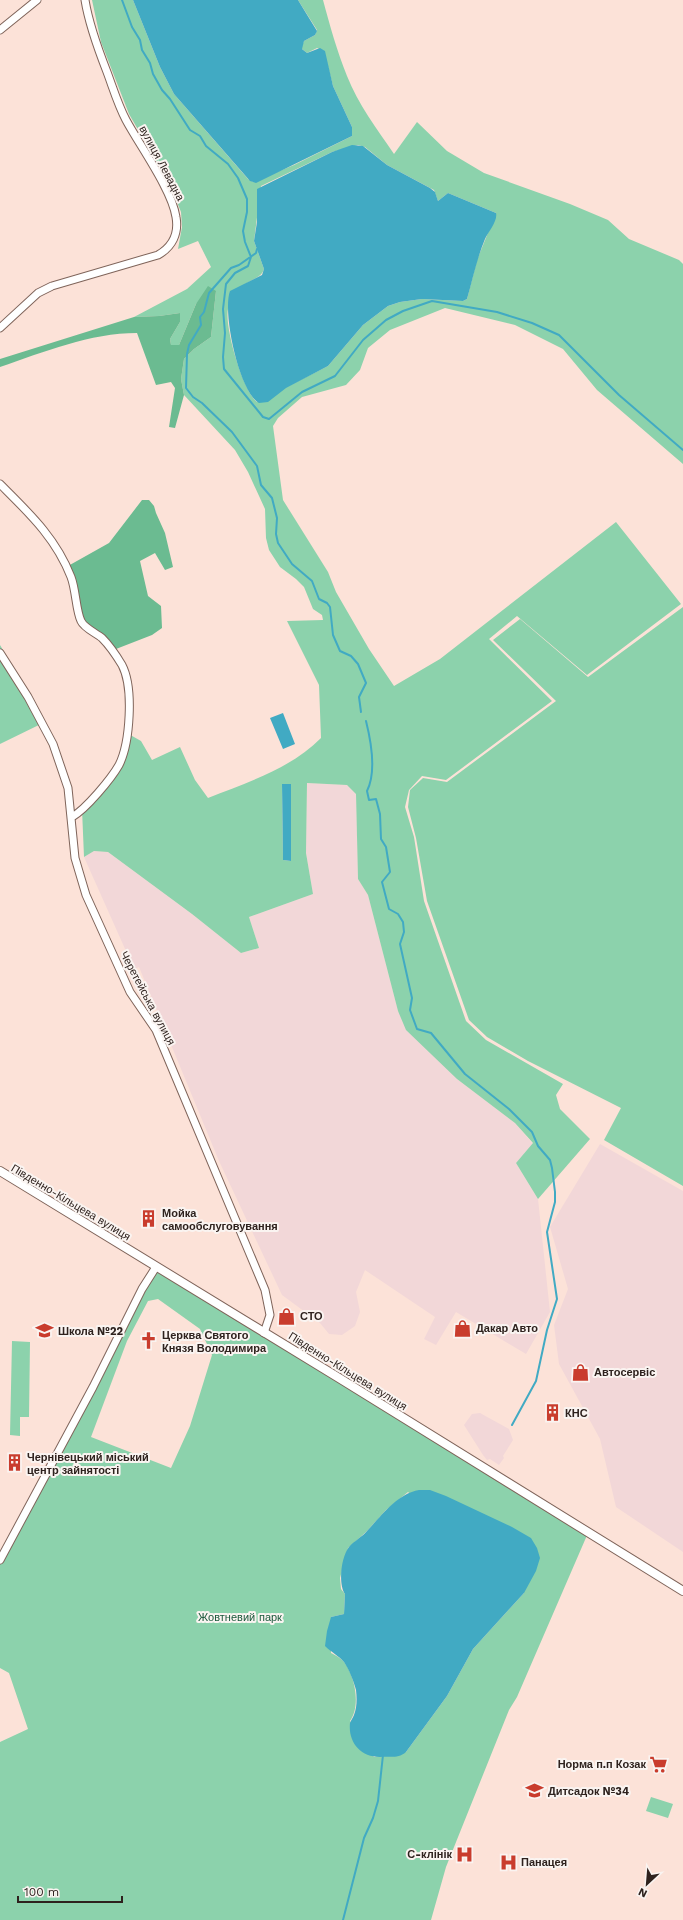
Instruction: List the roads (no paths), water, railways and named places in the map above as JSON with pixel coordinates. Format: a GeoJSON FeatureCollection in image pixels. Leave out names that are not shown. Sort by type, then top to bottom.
{"type":"FeatureCollection","features":[{"type":"Feature","properties":{"kind":"main road","name":"Південно-Кільцева вулиця"},"geometry":{"type":"LineString","coordinates":[[0,1171],[683,1591]]}},
{"type":"Feature","properties":{"kind":"street"},"geometry":{"type":"LineString","coordinates":[[0,30],[37,0]]}},
{"type":"Feature","properties":{"kind":"street","name":"вулиця Левадна"},"geometry":{"type":"LineString","coordinates":[[0,328],[42,291],[62,283],[158,255],[168,248],[176,233],[174,208],[163,185],[124,115],[91,29],[85,0]]}},
{"type":"Feature","properties":{"kind":"street"},"geometry":{"type":"LineString","coordinates":[[0,484],[32,516],[50,537],[71,578],[82,623],[106,642],[120,661],[126,677],[128,690],[128,729],[121,760],[108,779],[82,809],[72,817]]}},
{"type":"Feature","properties":{"kind":"street","name":"Черетейська вулиця"},"geometry":{"type":"LineString","coordinates":[[0,653],[28,697],[53,744],[68,788],[77,864],[89,903],[130,992],[156,1030],[265,1290],[270,1315],[264,1333]]}},
{"type":"Feature","properties":{"kind":"street"},"geometry":{"type":"LineString","coordinates":[[0,1560],[93,1388],[142,1289],[156,1267]]}},
{"type":"Feature","properties":{"kind":"water"},"geometry":{"type":"Polygon","coordinates":[[[133,0],[298,0],[317,31],[315,35],[304,41],[302,49],[307,53],[320,48],[325,51],[333,86],[352,127],[352,136],[256,183],[250,181],[174,94],[160,67],[133,0]]]}},
{"type":"Feature","properties":{"kind":"water"},"geometry":{"type":"Polygon","coordinates":[[[352,145],[363,146],[387,165],[430,188],[435,192],[438,201],[448,193],[496,213],[496,219],[485,239],[467,299],[463,301],[422,299],[400,302],[388,306],[363,325],[328,366],[286,388],[268,402],[259,403],[252,396],[245,384],[239,368],[230,333],[228,316],[230,291],[262,275],[264,269],[254,241],[257,222],[257,189],[332,152],[352,145]]]}},
{"type":"Feature","properties":{"kind":"water"},"geometry":{"type":"Polygon","coordinates":[[[283,713],[295,744],[283,749],[270,718],[283,713]]]}},
{"type":"Feature","properties":{"kind":"water"},"geometry":{"type":"Polygon","coordinates":[[[282,784],[291,784],[291,861],[283,860],[282,784]]]}},
{"type":"Feature","properties":{"kind":"water"},"geometry":{"type":"Polygon","coordinates":[[[430,1490],[446,1496],[512,1527],[531,1538],[537,1548],[540,1558],[536,1571],[524,1593],[473,1649],[447,1696],[406,1752],[397,1756],[373,1756],[361,1751],[353,1742],[350,1723],[356,1709],[356,1690],[348,1668],[344,1662],[325,1646],[327,1631],[331,1617],[344,1614],[345,1594],[342,1584],[341,1570],[346,1551],[390,1506],[411,1492],[430,1490]]]}},
{"type":"Feature","properties":{"kind":"waterway"},"geometry":{"type":"LineString","coordinates":[[122,0],[132,27],[140,40],[142,50],[150,63],[153,74],[162,90],[170,99],[190,130],[200,136],[206,146],[228,164],[238,178],[247,199],[247,212],[243,231],[245,242],[251,257],[248,266],[235,273],[226,284],[223,309],[225,333],[223,357],[224,369],[263,417],[269,419],[302,392],[335,376],[363,340],[386,320],[403,311],[432,301],[497,312],[532,323],[559,335],[619,395],[683,450]]}},
{"type":"Feature","properties":{"kind":"waterway"},"geometry":{"type":"LineString","coordinates":[[257,249],[256,253],[239,265],[231,268],[209,293],[204,312],[200,317],[201,325],[189,345],[187,354],[186,388],[193,397],[202,403],[232,432],[257,466],[261,485],[272,498],[277,518],[276,534],[278,543],[292,564],[312,581],[319,599],[327,603],[330,607],[333,635],[340,651],[351,656],[358,664],[366,683],[359,697],[361,712]]}},
{"type":"Feature","properties":{"kind":"waterway"},"geometry":{"type":"LineString","coordinates":[[366,721],[372,756],[372,774],[367,791],[369,800],[376,799],[380,814],[381,839],[386,847],[390,872],[382,882],[389,909],[398,914],[403,922],[404,932],[400,944],[412,998],[410,1010],[417,1029],[431,1033],[465,1074],[509,1109],[532,1132],[538,1146],[550,1160],[552,1168],[555,1202],[547,1232],[557,1299],[547,1330],[536,1381],[512,1425]]}},
{"type":"Feature","properties":{"kind":"waterway"},"geometry":{"type":"LineString","coordinates":[[343,1920],[364,1838],[373,1818],[378,1801],[383,1755]]}},
{"type":"Feature","properties":{"kind":"place","name":"Мойка самообслуговування"},"geometry":{"type":"Point","coordinates":[149,1219]}},
{"type":"Feature","properties":{"kind":"place","name":"СТО"},"geometry":{"type":"Point","coordinates":[287,1316]}},
{"type":"Feature","properties":{"kind":"place","name":"Дакар Авто"},"geometry":{"type":"Point","coordinates":[463,1328]}},
{"type":"Feature","properties":{"kind":"place","name":"Школа №22"},"geometry":{"type":"Point","coordinates":[45,1331]}},
{"type":"Feature","properties":{"kind":"place","name":"Церква Святого Князя Володимира"},"geometry":{"type":"Point","coordinates":[149,1341]}},
{"type":"Feature","properties":{"kind":"place","name":"Автосервіс"},"geometry":{"type":"Point","coordinates":[581,1372]}},
{"type":"Feature","properties":{"kind":"place","name":"КНС"},"geometry":{"type":"Point","coordinates":[552,1413]}},
{"type":"Feature","properties":{"kind":"place","name":"Чернівецький міський центр зайнятості"},"geometry":{"type":"Point","coordinates":[14,1463]}},
{"type":"Feature","properties":{"kind":"place","name":"Норма п.п Козак"},"geometry":{"type":"Point","coordinates":[659,1764]}},
{"type":"Feature","properties":{"kind":"place","name":"Дитсадок №34"},"geometry":{"type":"Point","coordinates":[535,1791]}},
{"type":"Feature","properties":{"kind":"place","name":"С-клінік"},"geometry":{"type":"Point","coordinates":[465,1854]}},
{"type":"Feature","properties":{"kind":"place","name":"Панацея"},"geometry":{"type":"Point","coordinates":[508,1862]}},
{"type":"Feature","properties":{"kind":"park label","name":"Жовтневий парк"},"geometry":{"type":"Point","coordinates":[240,1617]}}]}
